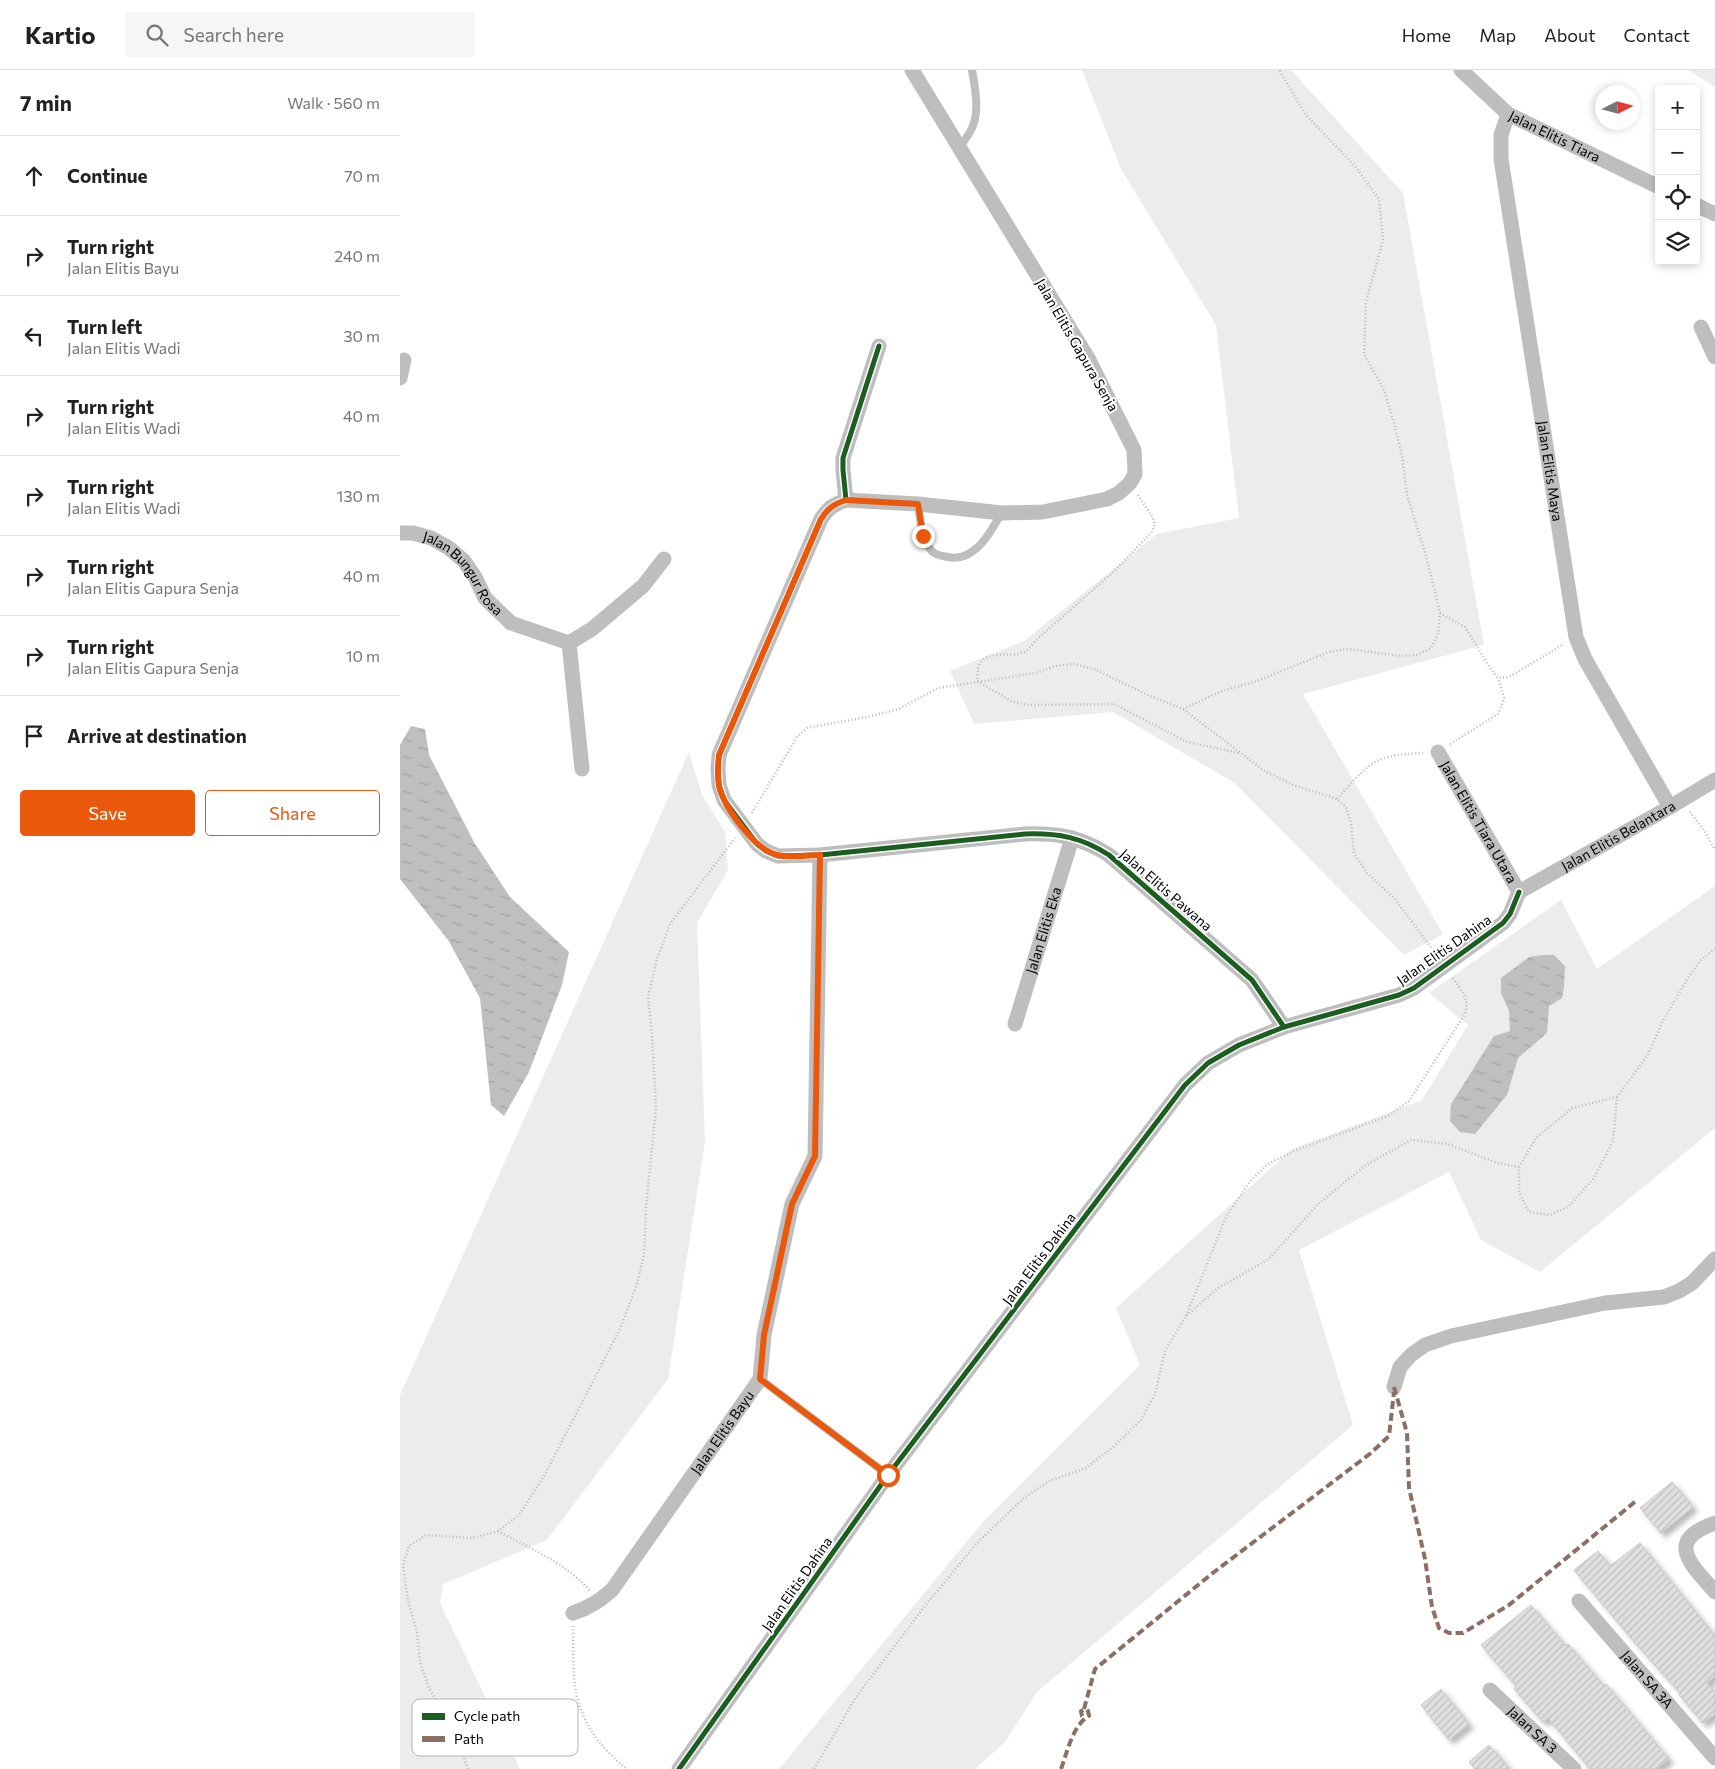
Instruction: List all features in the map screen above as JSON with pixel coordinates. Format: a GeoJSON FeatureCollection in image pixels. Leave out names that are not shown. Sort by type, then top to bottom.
{"type":"FeatureCollection","features":[{"type":"Feature","properties":{"kind":"street","name":"Jalan Elitis Gapura Senja"},"geometry":{"type":"LineString","coordinates":[[912,70],[1089,360],[1134,450],[1135,474],[1130,483]]}},
{"type":"Feature","properties":{"kind":"street","name":"Jalan Elitis Tiara"},"geometry":{"type":"LineString","coordinates":[[1462,70],[1508,114],[1655,185]]}},
{"type":"Feature","properties":{"kind":"street","name":"Jalan Elitis Maya"},"geometry":{"type":"LineString","coordinates":[[1508,114],[1501,135],[1501,159],[1576,637],[1585,659],[1674,805]]}},
{"type":"Feature","properties":{"kind":"street"},"geometry":{"type":"LineString","coordinates":[[1700,207],[1715,214]]}},
{"type":"Feature","properties":{"kind":"street"},"geometry":{"type":"LineString","coordinates":[[1701,327],[1715,357]]}},
{"type":"Feature","properties":{"kind":"street"},"geometry":{"type":"LineString","coordinates":[[880,346],[843,458],[846,500],[918,504],[1002,513],[1043,512],[1107,499],[1120,493],[1130,483]]}},
{"type":"Feature","properties":{"kind":"street"},"geometry":{"type":"LineString","coordinates":[[400,378],[404,360]]}},
{"type":"Feature","properties":{"kind":"street","name":"Jalan Elitis Pawana"},"geometry":{"type":"LineString","coordinates":[[846,500],[835,503],[821,519],[719,755],[719,785],[724,800],[758,844],[766,851],[778,856],[820,855],[1025,834],[1052,834],[1092,844],[1109,855],[1252,980],[1284,1027]]}},
{"type":"Feature","properties":{"kind":"street","name":"Jalan Bungur Rosa"},"geometry":{"type":"LineString","coordinates":[[400,533],[413,533],[431,538],[449,548],[464,561],[475,577],[485,598],[511,623],[569,643]]}},
{"type":"Feature","properties":{"kind":"street"},"geometry":{"type":"LineString","coordinates":[[582,769],[569,643],[592,629],[643,586],[664,558]]}},
{"type":"Feature","properties":{"kind":"street","name":"Jalan Elitis Tiara Utara"},"geometry":{"type":"LineString","coordinates":[[1438,752],[1519,892]]}},
{"type":"Feature","properties":{"kind":"street","name":"Jalan Elitis Belantara"},"geometry":{"type":"LineString","coordinates":[[1519,892],[1715,780]]}},
{"type":"Feature","properties":{"kind":"street","name":"Jalan Elitis Eka"},"geometry":{"type":"LineString","coordinates":[[1015,1024],[1072,838]]}},
{"type":"Feature","properties":{"kind":"street","name":"Jalan Elitis Bayu"},"geometry":{"type":"LineString","coordinates":[[573,1613],[588,1608],[612,1590],[760,1379],[764,1335],[792,1204],[815,1156],[820,855]]}},
{"type":"Feature","properties":{"kind":"street","name":"Jalan Elitis Dahina"},"geometry":{"type":"LineString","coordinates":[[679,1769],[888,1475],[1185,1085],[1208,1063],[1239,1046],[1284,1027],[1399,995],[1414,988],[1503,923],[1510,914],[1519,892]]}},
{"type":"Feature","properties":{"kind":"street"},"geometry":{"type":"LineString","coordinates":[[1394,1387],[1400,1367],[1411,1355],[1425,1345],[1451,1336],[1587,1306],[1664,1297],[1692,1283],[1715,1259]]}},
{"type":"Feature","properties":{"kind":"street"},"geometry":{"type":"LineString","coordinates":[[1715,1523],[1704,1527],[1690,1537],[1685,1547],[1689,1560],[1715,1592]]}},
{"type":"Feature","properties":{"kind":"street","name":"Jalan SA 3A"},"geometry":{"type":"LineString","coordinates":[[1579,1601],[1715,1758]]}},
{"type":"Feature","properties":{"kind":"street","name":"Jalan SA 3"},"geometry":{"type":"LineString","coordinates":[[1490,1690],[1574,1769]]}},
{"type":"Feature","properties":{"kind":"lane"},"geometry":{"type":"LineString","coordinates":[[959,148],[972,129],[975,117],[976,89],[972,70]]}},
{"type":"Feature","properties":{"kind":"lane"},"geometry":{"type":"LineString","coordinates":[[918,504],[923,536],[929,549],[936,554],[955,558],[963,557],[982,544],[1002,513]]}},
{"type":"Feature","properties":{"kind":"lane"},"geometry":{"type":"LineString","coordinates":[[760,1379],[888,1475]]}},
{"type":"Feature","properties":{"kind":"path"},"geometry":{"type":"LineString","coordinates":[[1183,709],[1219,692],[1287,670],[1329,652],[1348,649],[1400,656],[1417,655],[1431,648],[1438,634],[1440,613],[1425,552],[1407,494],[1402,456],[1384,390],[1364,354],[1366,302],[1383,240],[1379,199],[1355,166],[1306,115],[1279,70]]}},
{"type":"Feature","properties":{"kind":"path"},"geometry":{"type":"LineString","coordinates":[[977,681],[979,666],[983,660],[990,656],[1022,653],[1029,649],[1036,640],[1110,575],[1151,533],[1155,525],[1153,518],[1130,483]]}},
{"type":"Feature","properties":{"kind":"path"},"geometry":{"type":"LineString","coordinates":[[1337,799],[1357,777],[1378,760],[1395,756],[1438,752],[1498,714],[1504,698],[1498,678],[1465,627],[1440,613]]}},
{"type":"Feature","properties":{"kind":"path"},"geometry":{"type":"LineString","coordinates":[[1498,678],[1508,677],[1576,637]]}},
{"type":"Feature","properties":{"kind":"path"},"geometry":{"type":"LineString","coordinates":[[436,1699],[429,1688],[420,1662],[418,1632],[408,1601],[403,1565],[409,1546],[426,1535],[472,1538],[498,1531],[518,1515],[544,1476],[620,1329],[637,1284],[644,1255],[646,1207],[656,1108],[648,996],[657,959],[670,924],[744,827],[797,737],[807,728],[867,718],[899,709],[938,688],[1036,673],[1056,666],[1074,664],[1094,669],[1150,696],[1183,709],[1263,770],[1293,785],[1337,799],[1346,807],[1351,823],[1354,854],[1367,874],[1394,898],[1445,966],[1464,994],[1467,1006],[1414,1096],[1388,1116],[1294,1151],[1268,1164],[1251,1180],[1226,1217],[1186,1316],[1165,1351],[1156,1394],[1141,1420],[1113,1447],[1086,1468],[1049,1481],[1024,1498],[977,1543],[925,1606],[856,1697],[814,1769]]}},
{"type":"Feature","properties":{"kind":"path"},"geometry":{"type":"LineString","coordinates":[[977,681],[1011,701],[1027,705],[1114,704],[1186,742],[1240,754]]}},
{"type":"Feature","properties":{"kind":"path"},"geometry":{"type":"LineString","coordinates":[[1674,805],[1688,810],[1705,832],[1715,850]]}},
{"type":"Feature","properties":{"kind":"path"},"geometry":{"type":"LineString","coordinates":[[1617,1097],[1572,1108],[1536,1138],[1519,1167],[1519,1192],[1529,1212],[1550,1215],[1568,1207],[1594,1178],[1613,1141],[1617,1097],[1648,1055],[1663,1020],[1690,975],[1701,960],[1715,949]]}},
{"type":"Feature","properties":{"kind":"path"},"geometry":{"type":"LineString","coordinates":[[1186,1316],[1218,1288],[1269,1259],[1318,1204],[1366,1165],[1411,1140],[1448,1144],[1497,1163],[1519,1167]]}},
{"type":"Feature","properties":{"kind":"path"},"geometry":{"type":"LineString","coordinates":[[498,1531],[547,1557],[582,1582],[599,1601]]}},
{"type":"Feature","properties":{"kind":"path"},"geometry":{"type":"LineString","coordinates":[[573,1613],[574,1676],[577,1699]]}},
{"type":"Feature","properties":{"kind":"path"},"geometry":{"type":"LineString","coordinates":[[578,1703],[593,1735],[617,1762],[627,1769]]}},
{"type":"Feature","properties":{"kind":"path"},"geometry":{"type":"LineString","coordinates":[[463,1756],[468,1769]]}},
{"type":"Feature","properties":{"kind":"shaded area"},"geometry":{"type":"Polygon","coordinates":[[[1082,70],[1291,70],[1403,193],[1484,645],[1303,694],[1443,934],[1404,955],[1235,783],[1113,712],[974,724],[950,671],[1024,641],[1157,534],[1239,518],[1216,325],[1121,169],[1082,70]]]}},
{"type":"Feature","properties":{"kind":"shaded area"},"geometry":{"type":"Polygon","coordinates":[[[1688,70],[1715,70],[1715,87],[1688,70]]]}},
{"type":"Feature","properties":{"kind":"shaded area"},"geometry":{"type":"Polygon","coordinates":[[[689,752],[702,795],[725,832],[728,870],[697,923],[705,1142],[668,1379],[547,1540],[443,1584],[440,1603],[486,1699],[412,1699],[412,1756],[514,1756],[520,1769],[400,1769],[400,1395],[689,752]]]}},
{"type":"Feature","properties":{"kind":"shaded area"},"geometry":{"type":"Polygon","coordinates":[[[1715,886],[1715,1128],[1540,1272],[1481,1240],[1449,1172],[1299,1250],[1353,1425],[1037,1692],[1005,1742],[975,1769],[779,1769],[982,1523],[1140,1365],[1116,1308],[1292,1149],[1422,1100],[1468,1025],[1429,993],[1561,900],[1597,969],[1715,886]]]}},
{"type":"Feature","properties":{"kind":"water"},"geometry":{"type":"Polygon","coordinates":[[[411,726],[425,729],[429,755],[474,842],[510,897],[569,952],[562,985],[529,1072],[504,1116],[491,1105],[480,998],[448,940],[400,879],[400,745],[411,726]]]}},
{"type":"Feature","properties":{"kind":"water"},"geometry":{"type":"Polygon","coordinates":[[[1554,955],[1565,966],[1562,998],[1549,1006],[1547,1033],[1518,1058],[1507,1095],[1475,1134],[1460,1132],[1450,1121],[1451,1104],[1494,1036],[1510,1031],[1509,1011],[1501,993],[1501,978],[1529,957],[1554,955]]]}},
{"type":"Feature","properties":{"kind":"building"},"geometry":{"type":"Polygon","coordinates":[[[1672,1482],[1693,1507],[1661,1533],[1640,1508],[1672,1482]]]}},
{"type":"Feature","properties":{"kind":"building"},"geometry":{"type":"Polygon","coordinates":[[[1640,1543],[1715,1636],[1715,1676],[1707,1683],[1715,1692],[1715,1714],[1703,1723],[1679,1695],[1681,1694],[1574,1570],[1598,1551],[1610,1566],[1640,1543]]]}},
{"type":"Feature","properties":{"kind":"building"},"geometry":{"type":"Polygon","coordinates":[[[1531,1605],[1566,1646],[1568,1644],[1604,1686],[1606,1684],[1669,1759],[1657,1769],[1590,1769],[1548,1718],[1543,1722],[1514,1689],[1516,1686],[1481,1645],[1531,1605]]]}},
{"type":"Feature","properties":{"kind":"building"},"geometry":{"type":"Polygon","coordinates":[[[1441,1689],[1469,1724],[1449,1740],[1421,1705],[1441,1689]]]}},
{"type":"Feature","properties":{"kind":"building"},"geometry":{"type":"Polygon","coordinates":[[[1489,1745],[1510,1769],[1475,1769],[1469,1762],[1489,1745]]]}},
{"type":"Feature","properties":{"kind":"marked path"},"geometry":{"type":"LineString","coordinates":[[1394,1387],[1407,1433],[1409,1488],[1425,1559],[1432,1607],[1439,1628],[1449,1633],[1463,1633],[1509,1605],[1636,1501]]}},
{"type":"Feature","properties":{"kind":"marked path"},"geometry":{"type":"LineString","coordinates":[[1084,1709],[1095,1669],[1214,1572],[1371,1453],[1389,1436],[1394,1392]]}},
{"type":"Feature","properties":{"kind":"marked path"},"geometry":{"type":"LineString","coordinates":[[1061,1769],[1075,1732],[1083,1720],[1089,1716],[1086,1709],[1081,1711],[1084,1718]]}},
{"type":"Feature","properties":{"kind":"cycle path"},"geometry":{"type":"LineString","coordinates":[[879,346],[843,458],[846,500],[832,507],[821,519],[719,755],[719,785],[724,800],[757,844],[766,851],[778,856],[820,855],[1025,834],[1059,835],[1089,844],[1109,855],[1252,980],[1284,1027]]}},
{"type":"Feature","properties":{"kind":"cycle path"},"geometry":{"type":"LineString","coordinates":[[679,1769],[888,1475],[1185,1085],[1208,1063],[1239,1045],[1284,1027],[1399,995],[1414,988],[1503,923],[1510,914],[1519,892]]}},
{"type":"Feature","properties":{"kind":"route"},"geometry":{"type":"LineString","coordinates":[[888,1475],[760,1379],[764,1335],[792,1204],[815,1156],[820,855],[778,856],[766,851],[758,844],[724,800],[719,785],[718,770],[719,755],[821,519],[827,510],[835,503],[846,500],[918,504],[923,536]]}}]}
